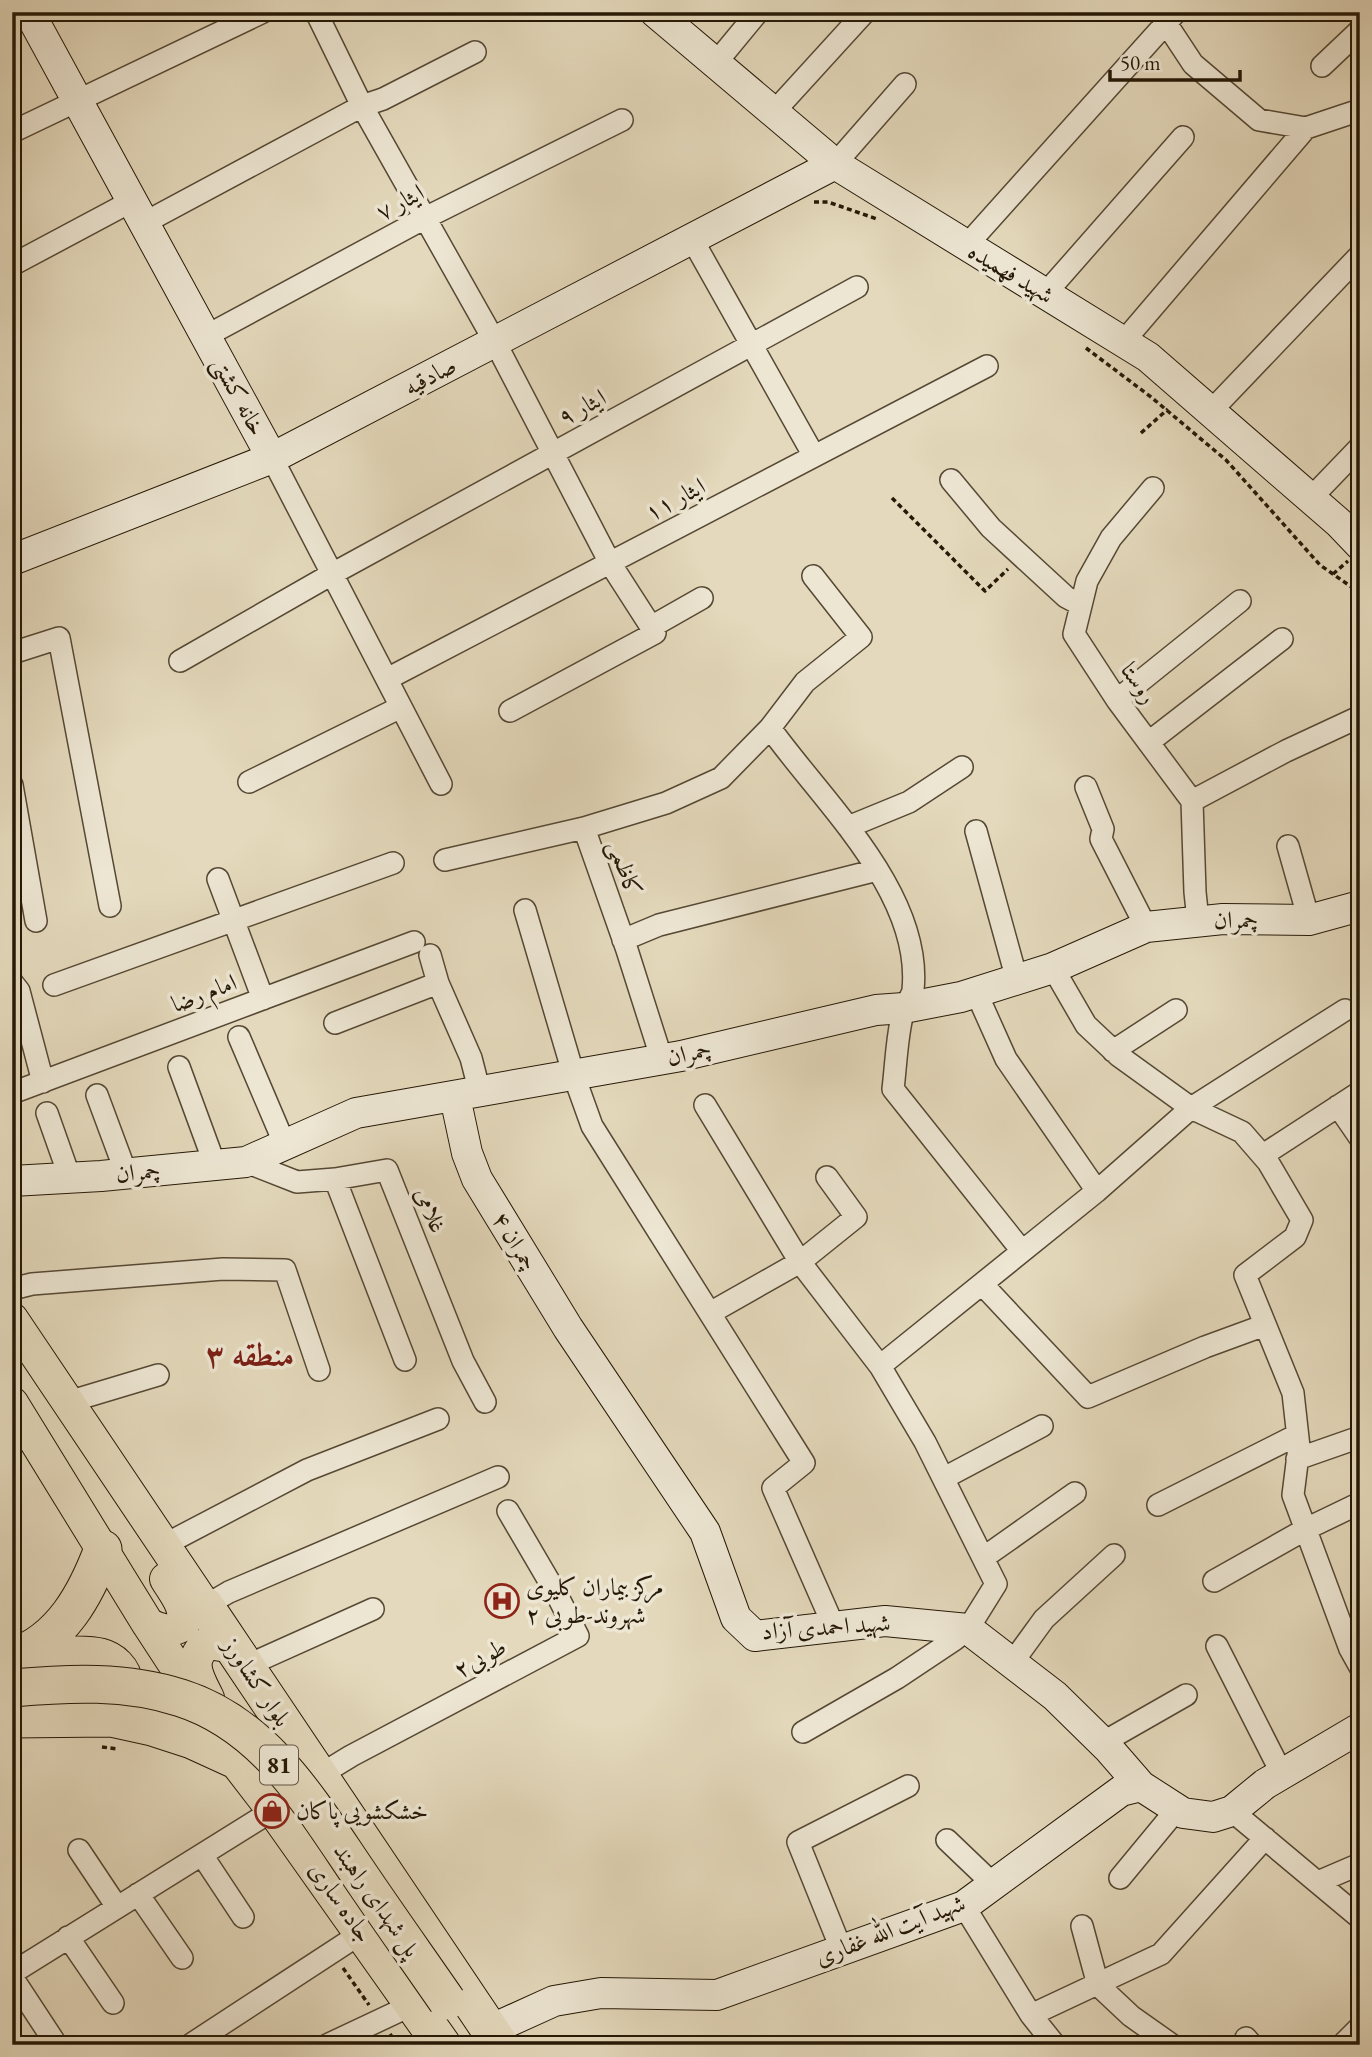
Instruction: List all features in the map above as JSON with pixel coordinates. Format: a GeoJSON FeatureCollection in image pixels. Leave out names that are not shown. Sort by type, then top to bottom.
{"type":"FeatureCollection","features":[{"type":"Feature","properties":{"kind":"highway"},"geometry":{"type":"LineString","coordinates":[[12,1659],[53,1633],[65,1621],[91,1580],[103,1549]]}},
{"type":"Feature","properties":{"kind":"highway","name":"بلوار کشاورز"},"geometry":{"type":"LineString","coordinates":[[205,1606],[320,1775],[489,2040]]}},
{"type":"Feature","properties":{"kind":"highway"},"geometry":{"type":"LineString","coordinates":[[12,1659],[99,1656],[113,1663],[122,1674],[125,1686],[120,1698],[105,1707],[61,1717]]}},
{"type":"Feature","properties":{"kind":"highway","name":"پل شهدای راهبند"},"geometry":{"type":"LineString","coordinates":[[12,1688],[111,1684],[158,1692],[202,1707],[247,1733],[268,1752],[303,1792],[430,2003]]}},
{"type":"Feature","properties":{"kind":"highway","name":"81"},"geometry":{"type":"LineString","coordinates":[[12,1719],[111,1718],[192,1740],[238,1761]]}},
{"type":"Feature","properties":{"kind":"highway","name":"جاده ساری"},"geometry":{"type":"LineString","coordinates":[[238,1761],[363,1932],[430,2003],[442,2045]]}},
{"type":"Feature","properties":{"kind":"highway","name":"81"},"geometry":{"type":"LineString","coordinates":[[430,2003],[489,2040]]}},
{"type":"Feature","properties":{"kind":"main road","name":"بلوار کشاورز"},"geometry":{"type":"LineString","coordinates":[[12,1318],[205,1606]]}},
{"type":"Feature","properties":{"kind":"main road"},"geometry":{"type":"LineString","coordinates":[[12,1403],[22,1438],[103,1549],[148,1624],[238,1761]]}},
{"type":"Feature","properties":{"kind":"main road"},"geometry":{"type":"LineString","coordinates":[[104,1456],[122,1503],[183,1606],[183,1625],[170,1632],[148,1624]]}},
{"type":"Feature","properties":{"kind":"main road"},"geometry":{"type":"LineString","coordinates":[[238,1761],[194,1671],[195,1660],[208,1643],[240,1657]]}},
{"type":"Feature","properties":{"kind":"street","name":"خانه کشتی"},"geometry":{"type":"LineString","coordinates":[[29,12],[272,458],[442,784]]}},
{"type":"Feature","properties":{"kind":"street"},"geometry":{"type":"LineString","coordinates":[[12,132],[263,12]]}},
{"type":"Feature","properties":{"kind":"street"},"geometry":{"type":"LineString","coordinates":[[316,12],[362,106],[495,342],[610,563],[655,633],[510,711]]}},
{"type":"Feature","properties":{"kind":"street"},"geometry":{"type":"LineString","coordinates":[[715,64],[758,12]]}},
{"type":"Feature","properties":{"kind":"street"},"geometry":{"type":"LineString","coordinates":[[772,114],[865,12]]}},
{"type":"Feature","properties":{"kind":"street","name":"شهید فهمیده"},"geometry":{"type":"LineString","coordinates":[[657,13],[772,114],[835,164],[1149,357],[1177,400],[1211,411],[1311,498],[1360,545]]}},
{"type":"Feature","properties":{"kind":"street"},"geometry":{"type":"LineString","coordinates":[[966,246],[1167,16],[1193,64],[1259,120],[1306,128],[1360,110]]}},
{"type":"Feature","properties":{"kind":"street"},"geometry":{"type":"LineString","coordinates":[[1322,66],[1360,30]]}},
{"type":"Feature","properties":{"kind":"street"},"geometry":{"type":"LineString","coordinates":[[12,265],[138,212],[362,106],[383,99],[475,52]]}},
{"type":"Feature","properties":{"kind":"street"},"geometry":{"type":"LineString","coordinates":[[835,164],[905,84]]}},
{"type":"Feature","properties":{"kind":"street","name":"ایثار ۷"},"geometry":{"type":"LineString","coordinates":[[206,336],[425,218],[622,120]]}},
{"type":"Feature","properties":{"kind":"street"},"geometry":{"type":"LineString","coordinates":[[1124,341],[1306,128]]}},
{"type":"Feature","properties":{"kind":"street"},"geometry":{"type":"LineString","coordinates":[[1045,294],[1183,137]]}},
{"type":"Feature","properties":{"kind":"street","name":"صادقیه"},"geometry":{"type":"LineString","coordinates":[[12,560],[272,458],[835,164]]}},
{"type":"Feature","properties":{"kind":"street"},"geometry":{"type":"LineString","coordinates":[[692,239],[814,456]]}},
{"type":"Feature","properties":{"kind":"street"},"geometry":{"type":"LineString","coordinates":[[1211,411],[1360,256]]}},
{"type":"Feature","properties":{"kind":"street","name":"ایثار ۹"},"geometry":{"type":"LineString","coordinates":[[180,661],[332,573],[857,287]]}},
{"type":"Feature","properties":{"kind":"street","name":"ایثار ۱۱"},"geometry":{"type":"LineString","coordinates":[[387,679],[987,366]]}},
{"type":"Feature","properties":{"kind":"street"},"geometry":{"type":"LineString","coordinates":[[1311,498],[1360,447]]}},
{"type":"Feature","properties":{"kind":"street"},"geometry":{"type":"LineString","coordinates":[[950,480],[991,528],[1066,597],[1082,605]]}},
{"type":"Feature","properties":{"kind":"street","name":"روستا"},"geometry":{"type":"LineString","coordinates":[[1153,488],[1111,538],[1087,581],[1074,634],[1117,700],[1192,801]]}},
{"type":"Feature","properties":{"kind":"street"},"geometry":{"type":"LineString","coordinates":[[584,828],[666,803],[721,778],[770,728],[805,682],[861,637],[813,576]]}},
{"type":"Feature","properties":{"kind":"street"},"geometry":{"type":"LineString","coordinates":[[651,627],[702,598]]}},
{"type":"Feature","properties":{"kind":"street"},"geometry":{"type":"LineString","coordinates":[[1117,700],[1240,601]]}},
{"type":"Feature","properties":{"kind":"street"},"geometry":{"type":"LineString","coordinates":[[12,653],[59,638],[110,906]]}},
{"type":"Feature","properties":{"kind":"street"},"geometry":{"type":"LineString","coordinates":[[1149,742],[1282,639]]}},
{"type":"Feature","properties":{"kind":"street"},"geometry":{"type":"LineString","coordinates":[[249,782],[401,707]]}},
{"type":"Feature","properties":{"kind":"street"},"geometry":{"type":"LineString","coordinates":[[1198,920],[1192,801],[1286,751],[1357,718]]}},
{"type":"Feature","properties":{"kind":"street"},"geometry":{"type":"LineString","coordinates":[[770,728],[796,765],[848,827],[888,886],[912,946],[913,992],[904,1008],[893,1089],[1022,1251]]}},
{"type":"Feature","properties":{"kind":"street"},"geometry":{"type":"LineString","coordinates":[[848,827],[909,803],[962,767]]}},
{"type":"Feature","properties":{"kind":"street"},"geometry":{"type":"LineString","coordinates":[[12,785],[36,921]]}},
{"type":"Feature","properties":{"kind":"street"},"geometry":{"type":"LineString","coordinates":[[1086,787],[1103,829],[1101,839],[1146,927]]}},
{"type":"Feature","properties":{"kind":"street","name":"کاظمی"},"geometry":{"type":"LineString","coordinates":[[445,860],[584,828],[662,1060]]}},
{"type":"Feature","properties":{"kind":"street"},"geometry":{"type":"LineString","coordinates":[[976,831],[1017,980]]}},
{"type":"Feature","properties":{"kind":"street"},"geometry":{"type":"LineString","coordinates":[[1288,846],[1309,920]]}},
{"type":"Feature","properties":{"kind":"street"},"geometry":{"type":"LineString","coordinates":[[54,985],[393,863]]}},
{"type":"Feature","properties":{"kind":"street"},"geometry":{"type":"LineString","coordinates":[[623,940],[659,925],[877,870]]}},
{"type":"Feature","properties":{"kind":"street"},"geometry":{"type":"LineString","coordinates":[[218,879],[263,999]]}},
{"type":"Feature","properties":{"kind":"street","name":"چمران"},"geometry":{"type":"LineString","coordinates":[[12,1181],[246,1162],[356,1114],[662,1060],[876,1010],[904,1008],[976,992],[1053,968],[1146,927],[1198,920],[1309,920],[1360,906]]}},
{"type":"Feature","properties":{"kind":"street"},"geometry":{"type":"LineString","coordinates":[[525,910],[574,1076],[592,1126],[804,1462],[773,1488],[834,1627]]}},
{"type":"Feature","properties":{"kind":"street","name":"امام رضا"},"geometry":{"type":"LineString","coordinates":[[12,1093],[263,999],[422,949],[438,983]]}},
{"type":"Feature","properties":{"kind":"street"},"geometry":{"type":"LineString","coordinates":[[1053,968],[1086,1025],[1113,1051],[1191,1108],[1242,1132],[1262,1155],[1302,1220],[1295,1237],[1245,1275],[1293,1393],[1297,1435],[1293,1494],[1350,1648],[1360,1667]]}},
{"type":"Feature","properties":{"kind":"street"},"geometry":{"type":"LineString","coordinates":[[12,982],[19,991],[43,1082]]}},
{"type":"Feature","properties":{"kind":"street"},"geometry":{"type":"LineString","coordinates":[[335,1023],[438,983],[471,1058],[467,1095]]}},
{"type":"Feature","properties":{"kind":"street"},"geometry":{"type":"LineString","coordinates":[[976,992],[1006,1059],[1097,1191]]}},
{"type":"Feature","properties":{"kind":"street"},"geometry":{"type":"LineString","coordinates":[[1113,1051],[1175,1010]]}},
{"type":"Feature","properties":{"kind":"street"},"geometry":{"type":"LineString","coordinates":[[880,1366],[1097,1191],[1191,1108],[1345,1010]]}},
{"type":"Feature","properties":{"kind":"street"},"geometry":{"type":"LineString","coordinates":[[239,1037],[285,1145]]}},
{"type":"Feature","properties":{"kind":"street"},"geometry":{"type":"LineString","coordinates":[[179,1067],[215,1165]]}},
{"type":"Feature","properties":{"kind":"street"},"geometry":{"type":"LineString","coordinates":[[1262,1155],[1360,1092]]}},
{"type":"Feature","properties":{"kind":"street"},"geometry":{"type":"LineString","coordinates":[[97,1095],[126,1173]]}},
{"type":"Feature","properties":{"kind":"street","name":"چمران ۴"},"geometry":{"type":"LineString","coordinates":[[467,1095],[467,1153],[477,1179],[568,1328],[600,1375]]}},
{"type":"Feature","properties":{"kind":"street"},"geometry":{"type":"LineString","coordinates":[[705,1105],[800,1262],[880,1366],[925,1442],[996,1584],[968,1629],[897,1678],[803,1732]]}},
{"type":"Feature","properties":{"kind":"street"},"geometry":{"type":"LineString","coordinates":[[1338,1106],[1360,1139]]}},
{"type":"Feature","properties":{"kind":"street"},"geometry":{"type":"LineString","coordinates":[[47,1113],[70,1178]]}},
{"type":"Feature","properties":{"kind":"street","name":"غلامی"},"geometry":{"type":"LineString","coordinates":[[246,1162],[297,1182],[387,1170],[463,1361],[485,1402]]}},
{"type":"Feature","properties":{"kind":"street"},"geometry":{"type":"LineString","coordinates":[[710,1313],[800,1262],[856,1217],[827,1177]]}},
{"type":"Feature","properties":{"kind":"street"},"geometry":{"type":"LineString","coordinates":[[335,1179],[405,1360]]}},
{"type":"Feature","properties":{"kind":"street"},"geometry":{"type":"LineString","coordinates":[[12,1289],[32,1284],[223,1269],[285,1270],[319,1370]]}},
{"type":"Feature","properties":{"kind":"street"},"geometry":{"type":"LineString","coordinates":[[982,1284],[1088,1397],[1205,1347],[1265,1325]]}},
{"type":"Feature","properties":{"kind":"street"},"geometry":{"type":"LineString","coordinates":[[68,1402],[158,1375]]}},
{"type":"Feature","properties":{"kind":"street","name":"شهید احمدی آزاد"},"geometry":{"type":"LineString","coordinates":[[600,1375],[705,1532],[736,1618],[755,1636],[886,1620],[968,1629]]}},
{"type":"Feature","properties":{"kind":"street"},"geometry":{"type":"LineString","coordinates":[[164,1545],[307,1471],[438,1419]]}},
{"type":"Feature","properties":{"kind":"street"},"geometry":{"type":"LineString","coordinates":[[944,1478],[1042,1426]]}},
{"type":"Feature","properties":{"kind":"street"},"geometry":{"type":"LineString","coordinates":[[1158,1505],[1297,1435]]}},
{"type":"Feature","properties":{"kind":"street"},"geometry":{"type":"LineString","coordinates":[[1297,1459],[1360,1437]]}},
{"type":"Feature","properties":{"kind":"street"},"geometry":{"type":"LineString","coordinates":[[205,1606],[229,1592],[498,1477]]}},
{"type":"Feature","properties":{"kind":"street"},"geometry":{"type":"LineString","coordinates":[[983,1558],[1075,1493]]}},
{"type":"Feature","properties":{"kind":"street"},"geometry":{"type":"LineString","coordinates":[[1214,1581],[1306,1529],[1360,1503]]}},
{"type":"Feature","properties":{"kind":"street","name":"طوبی۲"},"geometry":{"type":"LineString","coordinates":[[320,1775],[578,1636],[508,1511]]}},
{"type":"Feature","properties":{"kind":"street"},"geometry":{"type":"LineString","coordinates":[[1012,1663],[1044,1619],[1114,1555]]}},
{"type":"Feature","properties":{"kind":"street"},"geometry":{"type":"LineString","coordinates":[[240,1657],[373,1609]]}},
{"type":"Feature","properties":{"kind":"street"},"geometry":{"type":"LineString","coordinates":[[968,1629],[1055,1696],[1141,1786],[1183,1813],[1213,1817],[1232,1811],[1265,1784],[1360,1728]]}},
{"type":"Feature","properties":{"kind":"street"},"geometry":{"type":"LineString","coordinates":[[1217,1646],[1282,1774]]}},
{"type":"Feature","properties":{"kind":"street"},"geometry":{"type":"LineString","coordinates":[[1102,1743],[1186,1695]]}},
{"type":"Feature","properties":{"kind":"street"},"geometry":{"type":"LineString","coordinates":[[12,1737],[61,1717]]}},
{"type":"Feature","properties":{"kind":"street"},"geometry":{"type":"LineString","coordinates":[[842,1951],[798,1842],[908,1786]]}},
{"type":"Feature","properties":{"kind":"street","name":"شهید آیت الله غفاری"},"geometry":{"type":"LineString","coordinates":[[489,2040],[554,2001],[601,1993],[717,1995],[964,1906],[1121,1791],[1141,1786]]}},
{"type":"Feature","properties":{"kind":"street"},"geometry":{"type":"LineString","coordinates":[[54,2041],[12,1975],[68,1937],[275,1809]]}},
{"type":"Feature","properties":{"kind":"street"},"geometry":{"type":"LineString","coordinates":[[1120,1878],[1177,1809]]}},
{"type":"Feature","properties":{"kind":"street"},"geometry":{"type":"LineString","coordinates":[[1232,1811],[1360,1918]]}},
{"type":"Feature","properties":{"kind":"street"},"geometry":{"type":"LineString","coordinates":[[1031,2015],[1161,1954],[1265,1838]]}},
{"type":"Feature","properties":{"kind":"street"},"geometry":{"type":"LineString","coordinates":[[947,1840],[993,1884]]}},
{"type":"Feature","properties":{"kind":"street"},"geometry":{"type":"LineString","coordinates":[[79,1850],[117,1907]]}},
{"type":"Feature","properties":{"kind":"street"},"geometry":{"type":"LineString","coordinates":[[202,1855],[243,1917]]}},
{"type":"Feature","properties":{"kind":"street"},"geometry":{"type":"LineString","coordinates":[[1318,1882],[1360,1864]]}},
{"type":"Feature","properties":{"kind":"street"},"geometry":{"type":"LineString","coordinates":[[138,1894],[182,1958]]}},
{"type":"Feature","properties":{"kind":"street"},"geometry":{"type":"LineString","coordinates":[[964,1906],[1031,2015],[1055,2045]]}},
{"type":"Feature","properties":{"kind":"street"},"geometry":{"type":"LineString","coordinates":[[1082,1926],[1098,1984],[1131,2016],[1172,2045]]}},
{"type":"Feature","properties":{"kind":"street"},"geometry":{"type":"LineString","coordinates":[[190,2045],[363,1932]]}},
{"type":"Feature","properties":{"kind":"street"},"geometry":{"type":"LineString","coordinates":[[68,1937],[113,2003]]}},
{"type":"Feature","properties":{"kind":"street"},"geometry":{"type":"LineString","coordinates":[[327,2045],[380,2020],[430,2003]]}},
{"type":"Feature","properties":{"kind":"street"},"geometry":{"type":"LineString","coordinates":[[1342,2045],[1360,2027]]}},
{"type":"Feature","properties":{"kind":"path"},"geometry":{"type":"LineString","coordinates":[[766,200],[828,202],[880,219]]}},
{"type":"Feature","properties":{"kind":"path"},"geometry":{"type":"LineString","coordinates":[[1077,341],[1177,400],[1231,466],[1320,565],[1360,593]]}},
{"type":"Feature","properties":{"kind":"path"},"geometry":{"type":"LineString","coordinates":[[1141,433],[1177,400]]}},
{"type":"Feature","properties":{"kind":"path"},"geometry":{"type":"LineString","coordinates":[[892,498],[985,592],[1022,556]]}},
{"type":"Feature","properties":{"kind":"path"},"geometry":{"type":"LineString","coordinates":[[94,1746],[119,1749]]}},
{"type":"Feature","properties":{"kind":"path"},"geometry":{"type":"LineString","coordinates":[[332,1952],[398,2045]]}},
{"type":"Feature","properties":{"kind":"place","name":"مرکز بیماران کلیوی شهروند-طوبی ۲"},"geometry":{"type":"Point","coordinates":[502,1601]}},
{"type":"Feature","properties":{"kind":"place","name":"خشکشویی پاکان"},"geometry":{"type":"Point","coordinates":[272,1811]}},
{"type":"Feature","properties":{"kind":"district","name":"منطقه ۳"},"geometry":{"type":"Point","coordinates":[250,1355]}}]}
